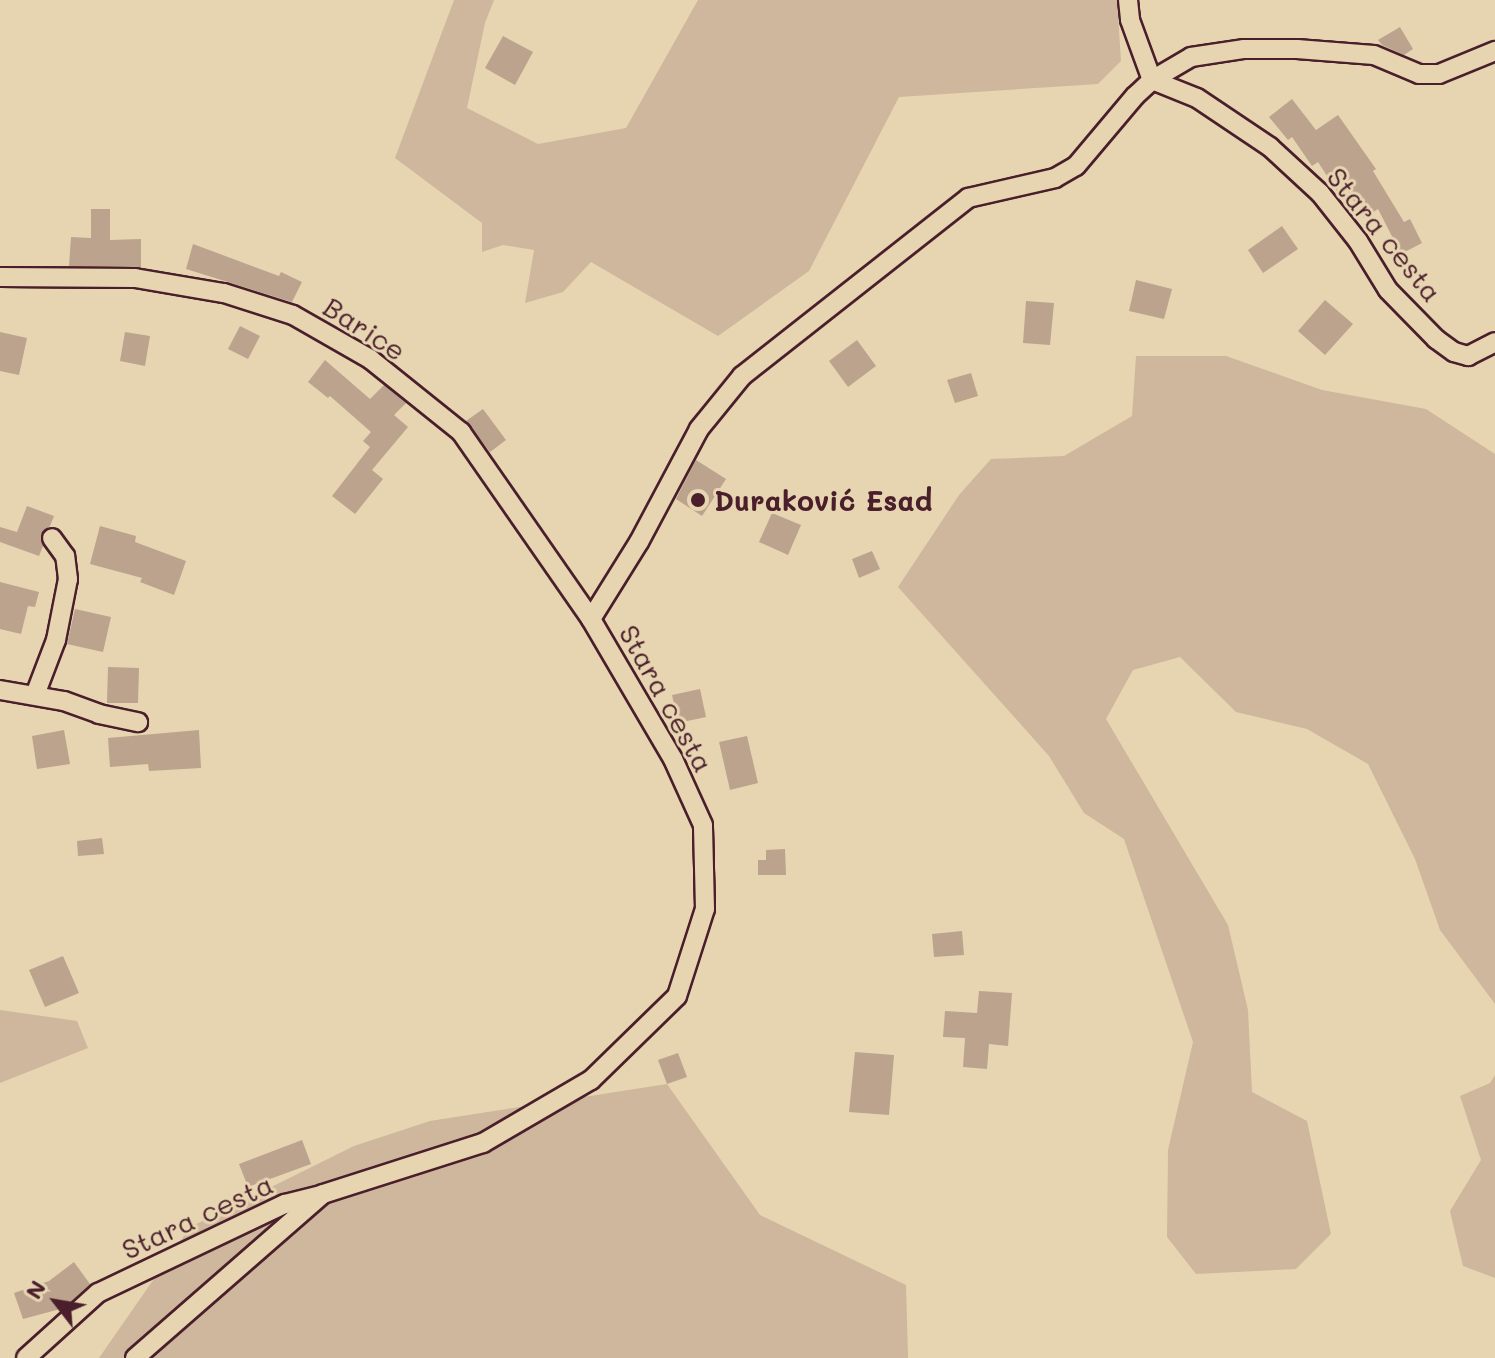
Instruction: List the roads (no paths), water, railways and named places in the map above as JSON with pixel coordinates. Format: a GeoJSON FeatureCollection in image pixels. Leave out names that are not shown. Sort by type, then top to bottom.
{"type":"FeatureCollection","features":[{"type":"Feature","properties":{"kind":"street"},"geometry":{"type":"LineString","coordinates":[[1128,0],[1130,20],[1152,80]]}},
{"type":"Feature","properties":{"kind":"street","name":"Stara cesta"},"geometry":{"type":"LineString","coordinates":[[26,1358],[98,1293],[285,1204],[483,1143],[591,1080],[677,996],[705,909],[703,825],[673,759],[591,619],[639,542],[699,429],[742,376],[968,198],[1055,178],[1076,166],[1152,80],[1191,57],[1244,49],[1374,55],[1419,74],[1439,74],[1495,51]]}},
{"type":"Feature","properties":{"kind":"street","name":"Stara cesta"},"geometry":{"type":"LineString","coordinates":[[1152,80],[1197,98],[1270,147],[1320,193],[1358,241],[1388,290],[1436,339],[1454,352],[1468,356],[1495,342]]}},
{"type":"Feature","properties":{"kind":"street","name":"Barice"},"geometry":{"type":"LineString","coordinates":[[0,277],[135,278],[224,293],[293,315],[370,359],[461,432],[591,619]]}},
{"type":"Feature","properties":{"kind":"street"},"geometry":{"type":"LineString","coordinates":[[35,695],[56,640],[68,579],[65,556],[52,538]]}},
{"type":"Feature","properties":{"kind":"street"},"geometry":{"type":"LineString","coordinates":[[0,690],[35,695],[138,722]]}},
{"type":"Feature","properties":{"kind":"street","name":"Stara cesta"},"geometry":{"type":"LineString","coordinates":[[135,1358],[323,1194]]}},
{"type":"Feature","properties":{"kind":"place","name":"Duraković Esad"},"geometry":{"type":"Point","coordinates":[698,500]}}]}
